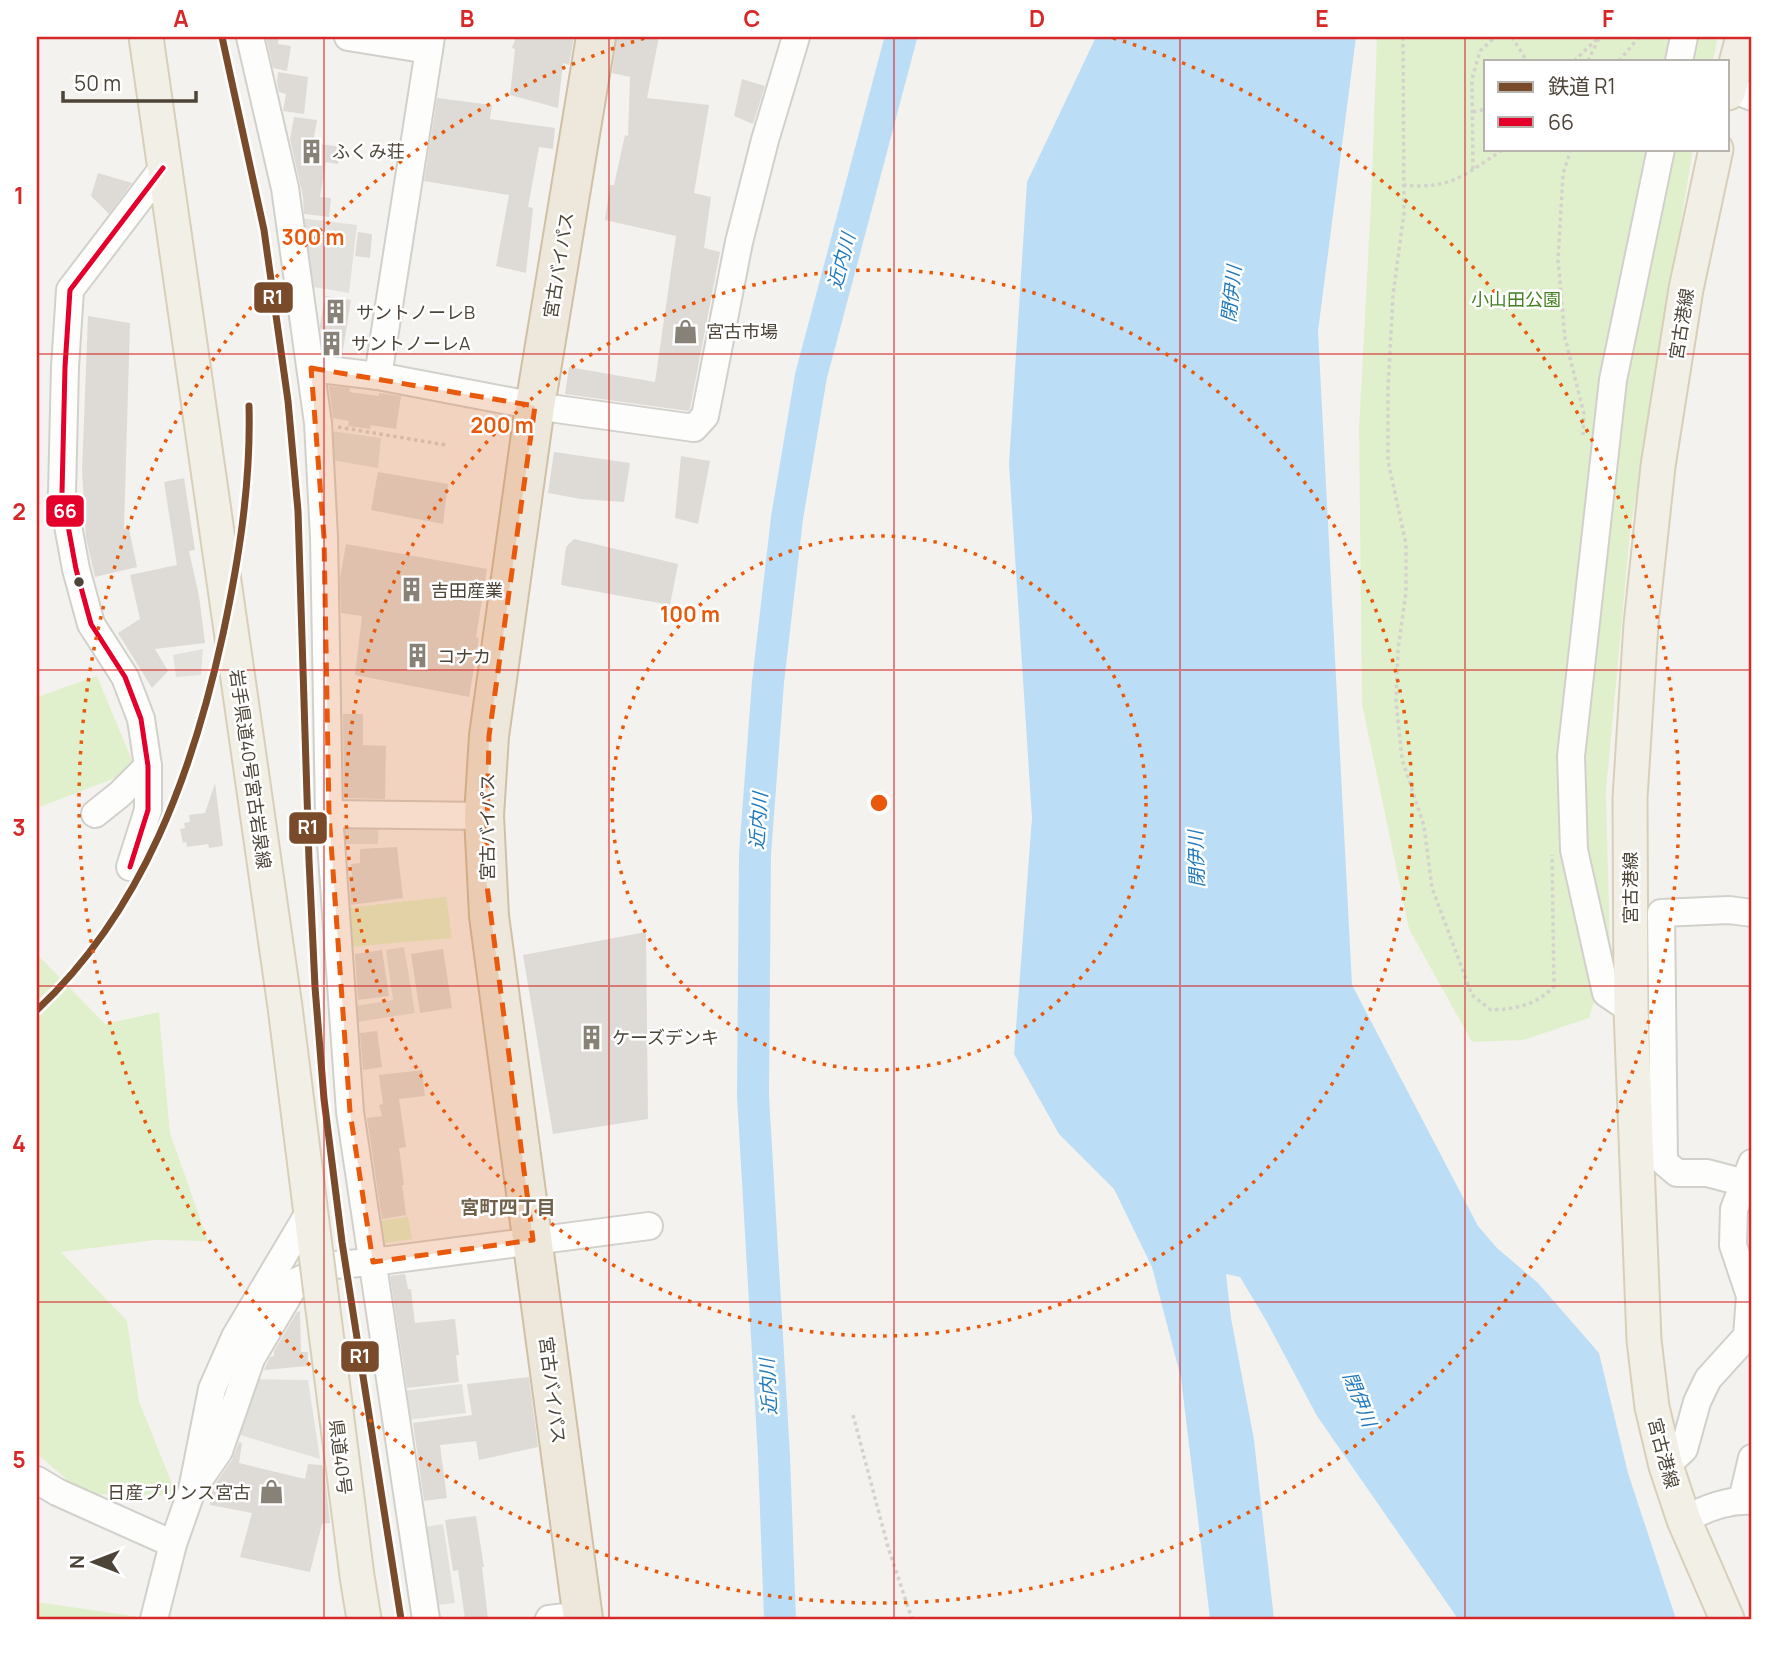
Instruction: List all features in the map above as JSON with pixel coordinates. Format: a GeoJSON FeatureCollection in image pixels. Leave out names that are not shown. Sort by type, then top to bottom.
{"type":"FeatureCollection","features":[{"type":"Feature","properties":{"kind":"highway","name":"宮古バイパス"},"geometry":{"type":"LineString","coordinates":[[572,1618],[533,1240],[489,916],[484,816],[489,736],[535,406],[596,37]]}},
{"type":"Feature","properties":{"kind":"main road","name":"岩手県道40号宮古岩泉線"},"geometry":{"type":"LineString","coordinates":[[146,37],[285,1007],[321,1294]]}},
{"type":"Feature","properties":{"kind":"main road"},"geometry":{"type":"LineString","coordinates":[[1736,93],[1743,37]]}},
{"type":"Feature","properties":{"kind":"main road","name":"宮古港線"},"geometry":{"type":"LineString","coordinates":[[1716,150],[1686,289],[1660,452],[1641,624],[1630,798],[1631,1010],[1644,1340],[1652,1408],[1666,1466],[1684,1520],[1727,1619]]}},
{"type":"Feature","properties":{"kind":"main road","name":"県道40号"},"geometry":{"type":"LineString","coordinates":[[321,1294],[364,1619]]}},
{"type":"Feature","properties":{"kind":"street"},"geometry":{"type":"LineString","coordinates":[[250,37],[285,188],[318,423],[324,537],[330,814],[350,1112],[426,1619]]}},
{"type":"Feature","properties":{"kind":"street"},"geometry":{"type":"LineString","coordinates":[[348,37],[430,43],[378,376]]}},
{"type":"Feature","properties":{"kind":"street"},"geometry":{"type":"LineString","coordinates":[[311,368],[378,376],[535,406],[694,428],[705,416],[740,242],[765,140],[796,37]]}},
{"type":"Feature","properties":{"kind":"street"},"geometry":{"type":"LineString","coordinates":[[1679,60],[1684,37]]}},
{"type":"Feature","properties":{"kind":"street"},"geometry":{"type":"LineString","coordinates":[[1631,1010],[1606,993],[1574,850],[1571,756],[1612,380],[1661,150]]}},
{"type":"Feature","properties":{"kind":"street"},"geometry":{"type":"LineString","coordinates":[[130,867],[148,810],[148,766],[141,719],[125,677],[90,624],[76,569],[62,493],[65,367],[70,290],[163,168]]}},
{"type":"Feature","properties":{"kind":"street"},"geometry":{"type":"LineString","coordinates":[[95,814],[148,766]]}},
{"type":"Feature","properties":{"kind":"street"},"geometry":{"type":"LineString","coordinates":[[330,814],[484,816]]}},
{"type":"Feature","properties":{"kind":"street"},"geometry":{"type":"LineString","coordinates":[[1666,1466],[1684,1449],[1697,1402],[1708,1379],[1747,1336],[1750,1296],[1733,1245],[1734,1209],[1748,1173],[1677,1173],[1664,1162],[1661,913],[1730,910],[1752,913]]}},
{"type":"Feature","properties":{"kind":"street"},"geometry":{"type":"LineString","coordinates":[[154,1619],[173,1544],[192,1490],[212,1389],[235,1337],[310,1211]]}},
{"type":"Feature","properties":{"kind":"street"},"geometry":{"type":"LineString","coordinates":[[192,1490],[219,1451],[251,1359],[297,1281],[334,1265],[649,1226]]}},
{"type":"Feature","properties":{"kind":"street"},"geometry":{"type":"LineString","coordinates":[[1684,1520],[1704,1509],[1747,1501],[1752,1458]]}},
{"type":"Feature","properties":{"kind":"street"},"geometry":{"type":"LineString","coordinates":[[44,1489],[173,1544]]}},
{"type":"Feature","properties":{"kind":"path"},"geometry":{"type":"LineString","coordinates":[[1403,37],[1404,213],[1394,295],[1388,389],[1388,461],[1406,544],[1406,592],[1398,650],[1395,701],[1402,759],[1424,826],[1432,888],[1472,995],[1491,1010],[1515,1009],[1544,997],[1554,986],[1552,848]]}},
{"type":"Feature","properties":{"kind":"path"},"geometry":{"type":"LineString","coordinates":[[1473,169],[1472,79],[1480,51],[1495,37]]}},
{"type":"Feature","properties":{"kind":"path"},"geometry":{"type":"LineString","coordinates":[[1512,37],[1526,60]]}},
{"type":"Feature","properties":{"kind":"path"},"geometry":{"type":"LineString","coordinates":[[1575,60],[1599,37]]}},
{"type":"Feature","properties":{"kind":"path"},"geometry":{"type":"LineString","coordinates":[[1588,60],[1599,37]]}},
{"type":"Feature","properties":{"kind":"path"},"geometry":{"type":"LineString","coordinates":[[1620,60],[1639,37]]}},
{"type":"Feature","properties":{"kind":"path"},"geometry":{"type":"LineString","coordinates":[[1473,111],[1484,108]]}},
{"type":"Feature","properties":{"kind":"path"},"geometry":{"type":"LineString","coordinates":[[1403,184],[1426,187],[1446,184],[1462,178],[1502,150]]}},
{"type":"Feature","properties":{"kind":"path"},"geometry":{"type":"LineString","coordinates":[[1571,150],[1563,174],[1558,260],[1565,338],[1584,414],[1583,439]]}},
{"type":"Feature","properties":{"kind":"path"},"geometry":{"type":"LineString","coordinates":[[318,423],[446,446]]}},
{"type":"Feature","properties":{"kind":"path"},"geometry":{"type":"LineString","coordinates":[[853,1415],[888,1547],[912,1619]]}},
{"type":"Feature","properties":{"kind":"highlighted area"},"geometry":{"type":"Polygon","coordinates":[[[311,368],[535,406],[489,736],[486,878],[533,1240],[373,1262],[350,1112],[329,814],[324,537],[311,368]]]}},
{"type":"Feature","properties":{"kind":"green space","name":"小山田公園"},"geometry":{"type":"Polygon","coordinates":[[[1377,37],[1718,37],[1713,60],[1484,60],[1484,150],[1693,150],[1630,532],[1606,791],[1610,951],[1589,1018],[1523,1040],[1472,1042],[1409,929],[1362,704],[1359,429],[1377,37]]]}},
{"type":"Feature","properties":{"kind":"green space"},"geometry":{"type":"Polygon","coordinates":[[[97,676],[136,770],[37,808],[37,697],[97,676]]]}},
{"type":"Feature","properties":{"kind":"green space"},"geometry":{"type":"Polygon","coordinates":[[[446,897],[452,938],[349,947],[346,908],[446,897]]]}},
{"type":"Feature","properties":{"kind":"green space"},"geometry":{"type":"Polygon","coordinates":[[[37,954],[105,1024],[159,1012],[170,1133],[208,1241],[155,1240],[61,1252],[127,1321],[139,1401],[177,1496],[84,1494],[37,1454],[37,954]]]}},
{"type":"Feature","properties":{"kind":"green space"},"geometry":{"type":"Polygon","coordinates":[[[408,1217],[412,1239],[383,1243],[379,1221],[408,1217]]]}},
{"type":"Feature","properties":{"kind":"green space"},"geometry":{"type":"Polygon","coordinates":[[[37,1602],[146,1618],[147,1619],[37,1619],[37,1602]]]}},
{"type":"Feature","properties":{"kind":"shaded area"},"geometry":{"type":"Polygon","coordinates":[[[299,218],[357,225],[349,293],[308,286],[299,218]]]}},
{"type":"Feature","properties":{"kind":"shaded area"},"geometry":{"type":"Polygon","coordinates":[[[324,430],[381,438],[378,468],[326,459],[324,430]]]}},
{"type":"Feature","properties":{"kind":"shaded area"},"geometry":{"type":"Polygon","coordinates":[[[203,649],[201,675],[176,677],[173,655],[203,649]]]}},
{"type":"Feature","properties":{"kind":"shaded area"},"geometry":{"type":"Polygon","coordinates":[[[379,809],[378,844],[344,844],[343,814],[379,809]]]}},
{"type":"Feature","properties":{"kind":"shaded area"},"geometry":{"type":"Polygon","coordinates":[[[404,947],[415,1013],[357,1022],[355,1006],[393,1000],[386,950],[404,947]]]}},
{"type":"Feature","properties":{"kind":"shaded area"},"geometry":{"type":"Polygon","coordinates":[[[246,1379],[308,1380],[320,1459],[227,1431],[246,1379]]]}},
{"type":"Feature","properties":{"kind":"shaded area"},"geometry":{"type":"Polygon","coordinates":[[[462,1384],[466,1413],[406,1420],[401,1391],[462,1384]]]}},
{"type":"Feature","properties":{"kind":"shaded area"},"geometry":{"type":"Polygon","coordinates":[[[443,1524],[455,1603],[438,1605],[425,1527],[443,1524]]]}},
{"type":"Feature","properties":{"kind":"water","name":"閉伊川"},"geometry":{"type":"Polygon","coordinates":[[[1096,37],[1356,37],[1318,331],[1352,985],[1478,1226],[1497,1248],[1538,1283],[1599,1353],[1628,1473],[1676,1619],[1458,1619],[1317,1416],[1240,1277],[1226,1274],[1231,1318],[1254,1440],[1274,1619],[1210,1619],[1181,1378],[1152,1267],[1114,1189],[1059,1134],[1014,1054],[1032,818],[1009,464],[1027,182],[1096,37]]]}},
{"type":"Feature","properties":{"kind":"building"},"geometry":{"type":"Polygon","coordinates":[[[266,37],[279,38],[278,44],[291,46],[287,71],[273,68],[266,37]]]}},
{"type":"Feature","properties":{"kind":"building"},"geometry":{"type":"Polygon","coordinates":[[[516,37],[574,37],[569,65],[563,63],[558,108],[510,95],[515,49],[512,48],[516,37]]]}},
{"type":"Feature","properties":{"kind":"building"},"geometry":{"type":"Polygon","coordinates":[[[617,37],[659,37],[647,98],[709,105],[694,193],[711,197],[704,248],[720,252],[688,411],[565,394],[569,367],[655,382],[676,236],[605,220],[610,185],[614,185],[625,135],[628,136],[630,77],[612,73],[617,37]]]}},
{"type":"Feature","properties":{"kind":"building"},"geometry":{"type":"Polygon","coordinates":[[[278,72],[308,77],[304,114],[283,111],[286,94],[279,92],[278,72]]]}},
{"type":"Feature","properties":{"kind":"building"},"geometry":{"type":"Polygon","coordinates":[[[742,79],[765,86],[753,124],[734,116],[742,79]]]}},
{"type":"Feature","properties":{"kind":"building"},"geometry":{"type":"Polygon","coordinates":[[[437,98],[492,105],[490,119],[555,128],[553,149],[539,147],[528,207],[533,208],[526,273],[496,266],[509,195],[424,181],[437,98]]]}},
{"type":"Feature","properties":{"kind":"building"},"geometry":{"type":"Polygon","coordinates":[[[294,117],[317,120],[313,143],[341,147],[338,164],[326,162],[320,197],[331,198],[329,217],[304,214],[303,197],[290,139],[294,117]]]}},
{"type":"Feature","properties":{"kind":"building"},"geometry":{"type":"Polygon","coordinates":[[[98,173],[132,183],[109,214],[91,196],[98,173]]]}},
{"type":"Feature","properties":{"kind":"building"},"geometry":{"type":"Polygon","coordinates":[[[358,232],[372,234],[370,258],[355,256],[358,232]]]}},
{"type":"Feature","properties":{"kind":"building"},"geometry":{"type":"Polygon","coordinates":[[[325,296],[351,300],[342,356],[324,354],[320,326],[325,296]]]}},
{"type":"Feature","properties":{"kind":"building"},"geometry":{"type":"Polygon","coordinates":[[[88,316],[130,323],[124,529],[129,529],[137,567],[95,577],[86,538],[82,471],[88,316]]]}},
{"type":"Feature","properties":{"kind":"building"},"geometry":{"type":"Polygon","coordinates":[[[329,386],[350,388],[349,392],[401,396],[396,429],[371,425],[370,429],[348,426],[349,421],[333,418],[329,386]]]}},
{"type":"Feature","properties":{"kind":"building"},"geometry":{"type":"Polygon","coordinates":[[[554,452],[630,463],[624,502],[548,493],[554,452]]]}},
{"type":"Feature","properties":{"kind":"building"},"geometry":{"type":"Polygon","coordinates":[[[681,456],[710,461],[698,524],[675,518],[681,456]]]}},
{"type":"Feature","properties":{"kind":"building"},"geometry":{"type":"Polygon","coordinates":[[[378,472],[448,484],[443,524],[371,510],[378,472]]]}},
{"type":"Feature","properties":{"kind":"building"},"geometry":{"type":"Polygon","coordinates":[[[184,478],[195,550],[189,551],[199,596],[205,643],[155,649],[168,671],[152,688],[118,633],[140,619],[130,575],[177,565],[164,482],[184,478]]]}},
{"type":"Feature","properties":{"kind":"building"},"geometry":{"type":"Polygon","coordinates":[[[574,539],[678,564],[670,605],[561,585],[566,547],[574,539]]]}},
{"type":"Feature","properties":{"kind":"building"},"geometry":{"type":"Polygon","coordinates":[[[346,544],[487,569],[469,697],[355,675],[362,616],[341,613],[340,578],[346,544]]]}},
{"type":"Feature","properties":{"kind":"building"},"geometry":{"type":"Polygon","coordinates":[[[343,714],[363,714],[363,745],[386,746],[385,799],[344,798],[343,714]]]}},
{"type":"Feature","properties":{"kind":"building"},"geometry":{"type":"Polygon","coordinates":[[[215,783],[223,846],[209,848],[208,844],[187,847],[186,842],[183,843],[180,829],[185,828],[184,823],[190,822],[189,815],[205,813],[215,783]]]}},
{"type":"Feature","properties":{"kind":"building"},"geometry":{"type":"Polygon","coordinates":[[[397,847],[403,898],[351,905],[349,876],[352,876],[351,864],[360,863],[360,849],[397,847]]]}},
{"type":"Feature","properties":{"kind":"building","name":"ケーズデンキ"},"geometry":{"type":"Polygon","coordinates":[[[646,932],[648,1119],[553,1134],[523,955],[646,932]]]}},
{"type":"Feature","properties":{"kind":"building"},"geometry":{"type":"Polygon","coordinates":[[[443,949],[452,1008],[420,1013],[411,954],[443,949]]]}},
{"type":"Feature","properties":{"kind":"building"},"geometry":{"type":"Polygon","coordinates":[[[382,950],[389,996],[358,1000],[355,954],[382,950]]]}},
{"type":"Feature","properties":{"kind":"building"},"geometry":{"type":"Polygon","coordinates":[[[377,1031],[382,1067],[363,1070],[360,1033],[377,1031]]]}},
{"type":"Feature","properties":{"kind":"building"},"geometry":{"type":"Polygon","coordinates":[[[422,1070],[425,1096],[399,1099],[406,1147],[399,1148],[406,1215],[382,1219],[367,1118],[382,1116],[379,1105],[383,1104],[379,1075],[422,1070]]]}},
{"type":"Feature","properties":{"kind":"building"},"geometry":{"type":"Polygon","coordinates":[[[405,1274],[408,1289],[411,1289],[415,1323],[455,1319],[459,1382],[407,1388],[390,1276],[405,1274]]]}},
{"type":"Feature","properties":{"kind":"building"},"geometry":{"type":"Polygon","coordinates":[[[300,1311],[301,1352],[308,1352],[308,1366],[264,1370],[297,1312],[300,1311]]]}},
{"type":"Feature","properties":{"kind":"building"},"geometry":{"type":"Polygon","coordinates":[[[529,1377],[538,1447],[479,1460],[476,1441],[440,1445],[447,1498],[424,1501],[413,1423],[472,1415],[467,1384],[529,1377]]]}},
{"type":"Feature","properties":{"kind":"building","name":"日産プリンス宮古"},"geometry":{"type":"Polygon","coordinates":[[[239,1442],[242,1443],[239,1463],[305,1479],[308,1464],[322,1465],[330,1523],[322,1524],[310,1572],[240,1557],[252,1513],[210,1505],[213,1487],[232,1460],[239,1442]]]}},
{"type":"Feature","properties":{"kind":"building"},"geometry":{"type":"Polygon","coordinates":[[[476,1516],[488,1619],[465,1619],[458,1570],[453,1571],[445,1520],[476,1516]]]}},
{"type":"Feature","properties":{"kind":"waterway","name":"近内川"},"geometry":{"type":"LineString","coordinates":[[780,1619],[774,1456],[753,1096],[755,854],[768,682],[787,518],[811,376],[901,37]]}},
{"type":"Feature","properties":{"kind":"railway"},"geometry":{"type":"LineString","coordinates":[[222,37],[264,230],[288,401],[298,511],[309,860],[324,1099],[342,1242],[401,1619]]}},
{"type":"Feature","properties":{"kind":"rail line","name":"R1"},"geometry":{"type":"LineString","coordinates":[[222,37],[264,230],[288,401],[298,511],[309,860],[324,1099],[342,1242],[401,1619]]}},
{"type":"Feature","properties":{"kind":"rail line","name":"R1"},"geometry":{"type":"LineString","coordinates":[[37,1010],[74,971],[107,929],[135,884],[179,788],[211,686],[234,578],[246,492],[249,406]]}},
{"type":"Feature","properties":{"kind":"transit line","name":"66"},"geometry":{"type":"LineString","coordinates":[[130,867],[148,810],[148,766],[141,719],[125,677],[91,624],[76,569],[62,493],[65,367],[70,290],[163,168]]}},
{"type":"Feature","properties":{"kind":"place","name":"ふくみ荘"},"geometry":{"type":"Point","coordinates":[312,151]}},
{"type":"Feature","properties":{"kind":"place","name":"サントノーレB"},"geometry":{"type":"Point","coordinates":[336,312]}},
{"type":"Feature","properties":{"kind":"place","name":"宮古市場"},"geometry":{"type":"Point","coordinates":[686,331]}},
{"type":"Feature","properties":{"kind":"place","name":"サントノーレA"},"geometry":{"type":"Point","coordinates":[331,343]}},
{"type":"Feature","properties":{"kind":"place","name":"吉田産業"},"geometry":{"type":"Point","coordinates":[411,590]}},
{"type":"Feature","properties":{"kind":"place","name":"コナカ"},"geometry":{"type":"Point","coordinates":[417,656]}},
{"type":"Feature","properties":{"kind":"place","name":"ケーズデンキ"},"geometry":{"type":"Point","coordinates":[592,1037]}},
{"type":"Feature","properties":{"kind":"place","name":"日産プリンス宮古"},"geometry":{"type":"Point","coordinates":[271,1492]}},
{"type":"Feature","properties":{"kind":"district","name":"宮町四丁目"},"geometry":{"type":"Point","coordinates":[508,1207]}}]}
